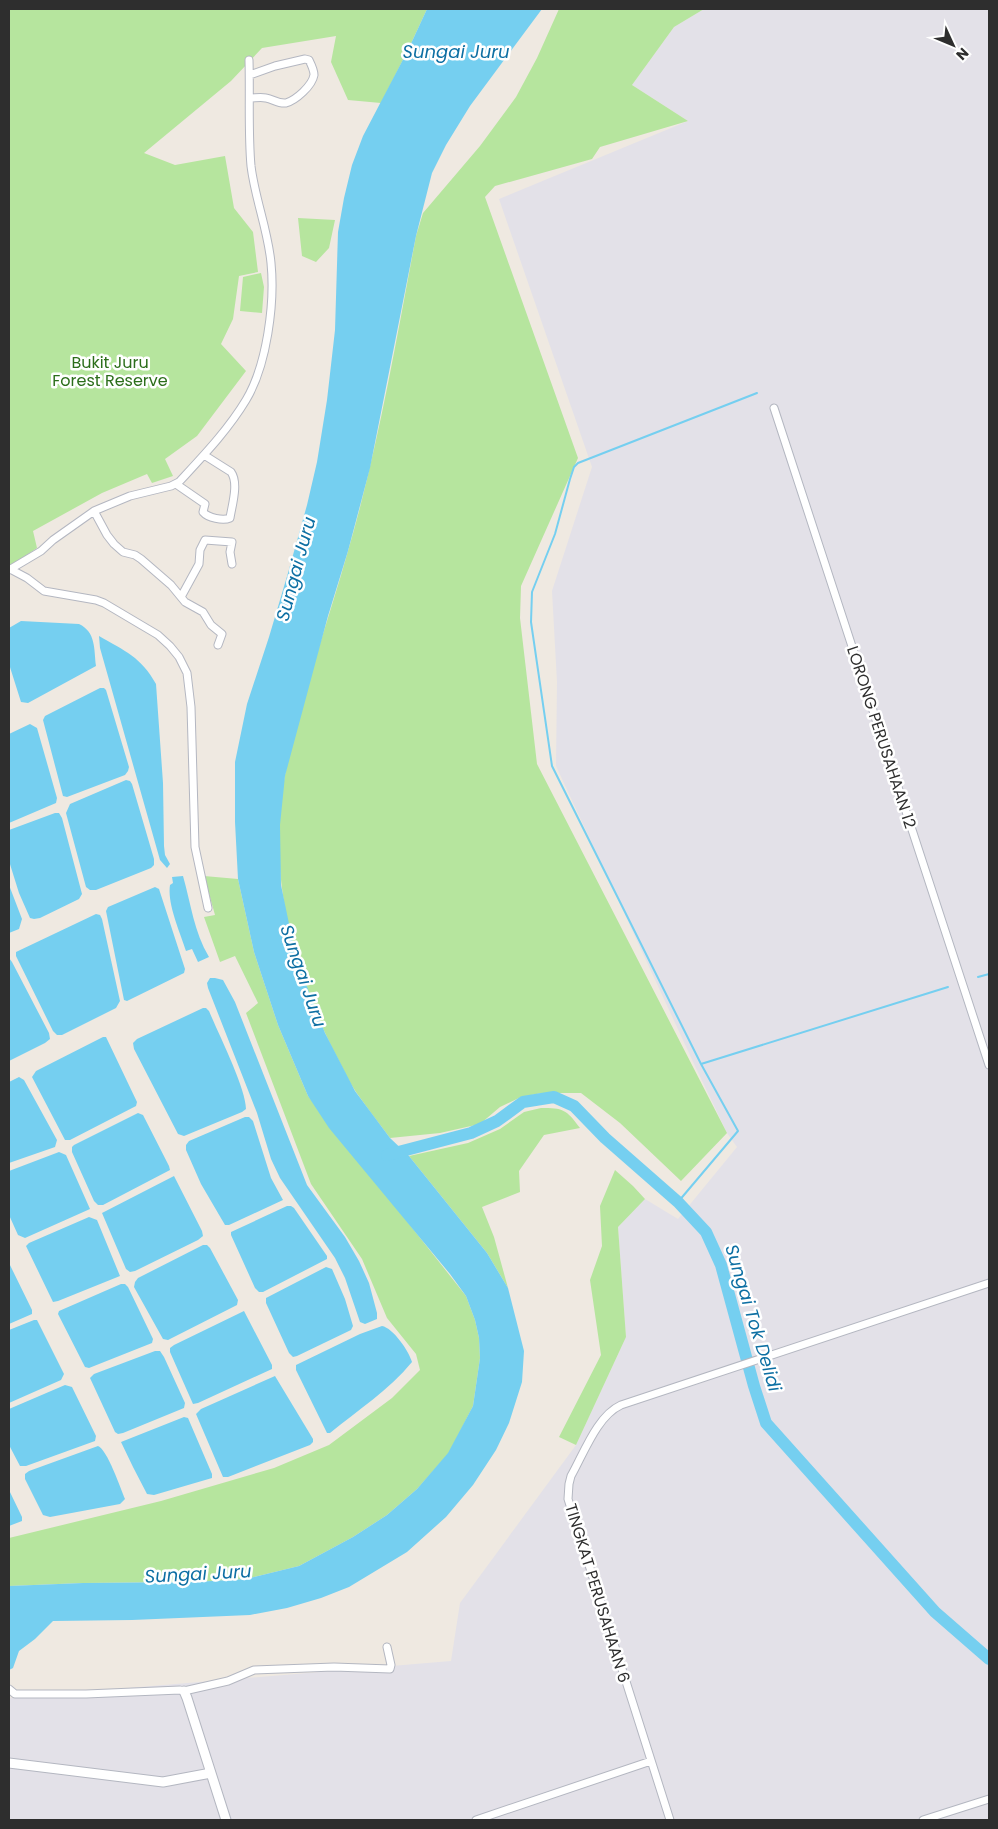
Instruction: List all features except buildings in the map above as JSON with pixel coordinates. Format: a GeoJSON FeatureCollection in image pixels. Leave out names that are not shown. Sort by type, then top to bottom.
{"type":"FeatureCollection","features":[{"type":"Feature","properties":{"kind":"street"},"geometry":{"type":"LineString","coordinates":[[250,75],[275,66],[305,59],[309,60],[314,75],[308,86],[294,99],[285,103],[267,98],[250,98]]}},
{"type":"Feature","properties":{"kind":"street"},"geometry":{"type":"LineString","coordinates":[[10,570],[41,551],[53,540],[94,511],[130,496],[176,484],[223,434],[247,399],[257,377],[272,306],[271,263],[251,166],[249,60]]}},
{"type":"Feature","properties":{"kind":"street","name":"LORONG PERUSAHAAN 12"},"geometry":{"type":"LineString","coordinates":[[774,408],[989,1065]]}},
{"type":"Feature","properties":{"kind":"street"},"geometry":{"type":"LineString","coordinates":[[176,484],[205,504],[203,512],[206,515],[226,520],[230,518],[234,495],[235,480],[233,475],[204,455]]}},
{"type":"Feature","properties":{"kind":"street"},"geometry":{"type":"LineString","coordinates":[[94,511],[114,544],[123,552],[135,555],[171,585],[185,602],[203,612],[211,625],[222,634],[218,645]]}},
{"type":"Feature","properties":{"kind":"street"},"geometry":{"type":"LineString","coordinates":[[181,597],[199,564],[200,550],[205,540],[232,542],[230,552],[232,564]]}},
{"type":"Feature","properties":{"kind":"street"},"geometry":{"type":"LineString","coordinates":[[10,570],[27,578],[44,591],[104,603],[158,635],[179,656],[187,673],[189,683],[195,847],[208,908]]}},
{"type":"Feature","properties":{"kind":"street","name":"TINGKAT PERUSAHAAN 6"},"geometry":{"type":"LineString","coordinates":[[670,1820],[568,1499],[569,1484],[603,1418],[612,1409],[621,1405],[989,1283]]}},
{"type":"Feature","properties":{"kind":"street"},"geometry":{"type":"LineString","coordinates":[[9,1689],[15,1694],[86,1694],[180,1690],[184,1692],[228,1681],[242,1673],[254,1670],[334,1667],[390,1669],[388,1647]]}},
{"type":"Feature","properties":{"kind":"street"},"geometry":{"type":"LineString","coordinates":[[184,1692],[188,1698],[226,1820]]}},
{"type":"Feature","properties":{"kind":"street"},"geometry":{"type":"LineString","coordinates":[[476,1820],[651,1762]]}},
{"type":"Feature","properties":{"kind":"street"},"geometry":{"type":"LineString","coordinates":[[9,1763],[163,1782],[211,1773]]}},
{"type":"Feature","properties":{"kind":"street"},"geometry":{"type":"LineString","coordinates":[[923,1820],[989,1799]]}},
{"type":"Feature","properties":{"kind":"shaded area"},"geometry":{"type":"Polygon","coordinates":[[[704,9],[989,9],[989,1820],[9,1820],[9,1698],[451,1661],[460,1603],[576,1445],[626,1337],[618,1227],[645,1199],[678,1219],[737,1147],[727,1133],[695,1066],[556,766],[557,682],[552,591],[592,467],[499,199],[688,121],[632,85],[674,27],[704,9]]]}},
{"type":"Feature","properties":{"kind":"green space","name":"Bukit Juru Forest Reserve"},"geometry":{"type":"Polygon","coordinates":[[[9,9],[427,9],[381,103],[348,100],[331,62],[336,36],[262,48],[231,81],[144,153],[175,165],[225,156],[234,208],[253,232],[258,272],[239,276],[233,319],[221,344],[246,371],[197,436],[165,459],[173,476],[152,483],[147,474],[102,493],[33,531],[37,548],[9,567],[9,9]]]}},
{"type":"Feature","properties":{"kind":"green space"},"geometry":{"type":"Polygon","coordinates":[[[559,9],[704,9],[674,27],[632,85],[688,121],[600,147],[592,159],[495,186],[485,197],[578,458],[521,586],[520,618],[537,764],[727,1133],[681,1181],[620,1123],[581,1093],[542,1093],[521,1097],[500,1107],[480,1124],[440,1133],[390,1138],[353,1088],[322,1026],[296,957],[282,885],[279,848],[280,811],[285,775],[298,719],[359,512],[386,395],[416,236],[423,213],[480,146],[516,97],[537,58],[559,9]]]}},
{"type":"Feature","properties":{"kind":"green space"},"geometry":{"type":"Polygon","coordinates":[[[298,218],[335,220],[329,248],[316,262],[302,256],[298,218]]]}},
{"type":"Feature","properties":{"kind":"green space"},"geometry":{"type":"Polygon","coordinates":[[[261,273],[264,287],[262,313],[240,311],[243,277],[261,273]]]}},
{"type":"Feature","properties":{"kind":"green space"},"geometry":{"type":"Polygon","coordinates":[[[204,876],[238,879],[254,952],[278,1025],[308,1096],[466,1296],[475,1320],[479,1338],[480,1358],[473,1406],[449,1453],[417,1489],[387,1515],[353,1537],[299,1566],[246,1579],[9,1586],[9,1538],[161,1501],[274,1468],[329,1445],[392,1398],[420,1370],[416,1354],[387,1318],[362,1259],[311,1184],[246,1013],[258,1003],[235,956],[220,962],[204,917],[215,915],[204,876]]]}},
{"type":"Feature","properties":{"kind":"green space"},"geometry":{"type":"Polygon","coordinates":[[[541,1108],[554,1108],[564,1111],[580,1128],[544,1135],[519,1171],[520,1192],[482,1207],[494,1237],[508,1288],[487,1253],[409,1156],[468,1143],[500,1129],[524,1112],[541,1108]]]}},
{"type":"Feature","properties":{"kind":"green space"},"geometry":{"type":"Polygon","coordinates":[[[615,1170],[645,1199],[618,1227],[626,1337],[576,1445],[559,1437],[601,1355],[590,1280],[602,1246],[600,1206],[615,1170]]]}},
{"type":"Feature","properties":{"kind":"water","name":"Sungai Juru"},"geometry":{"type":"Polygon","coordinates":[[[427,9],[542,9],[470,106],[446,145],[432,173],[416,236],[370,468],[285,776],[280,825],[281,885],[293,943],[304,979],[325,1033],[355,1091],[390,1138],[409,1156],[487,1253],[508,1288],[524,1351],[522,1382],[509,1423],[496,1450],[473,1485],[446,1517],[407,1552],[349,1587],[287,1608],[250,1615],[53,1621],[35,1639],[19,1651],[13,1668],[9,1670],[9,1586],[246,1579],[299,1566],[353,1537],[387,1515],[417,1489],[448,1453],[473,1406],[480,1358],[479,1338],[475,1320],[466,1296],[450,1274],[329,1128],[308,1096],[278,1025],[254,952],[238,879],[235,822],[235,762],[247,704],[288,573],[317,462],[327,400],[335,330],[338,232],[344,198],[352,165],[363,136],[427,9]]]}},
{"type":"Feature","properties":{"kind":"water"},"geometry":{"type":"Polygon","coordinates":[[[21,621],[79,624],[85,627],[93,642],[96,666],[28,703],[21,702],[9,664],[9,628],[21,621]]]}},
{"type":"Feature","properties":{"kind":"water"},"geometry":{"type":"Polygon","coordinates":[[[99,636],[138,661],[156,684],[163,783],[164,846],[165,855],[170,864],[167,868],[160,860],[100,648],[99,636]]]}},
{"type":"Feature","properties":{"kind":"water"},"geometry":{"type":"Polygon","coordinates":[[[100,688],[106,690],[129,767],[128,771],[125,775],[67,797],[63,796],[43,720],[45,716],[100,688]]]}},
{"type":"Feature","properties":{"kind":"water"},"geometry":{"type":"Polygon","coordinates":[[[30,724],[37,728],[57,798],[56,803],[9,823],[9,734],[30,724]]]}},
{"type":"Feature","properties":{"kind":"water"},"geometry":{"type":"Polygon","coordinates":[[[126,780],[132,784],[154,859],[154,865],[151,868],[96,890],[90,890],[86,887],[66,813],[70,804],[126,780]]]}},
{"type":"Feature","properties":{"kind":"water"},"geometry":{"type":"Polygon","coordinates":[[[59,813],[62,818],[82,894],[79,899],[40,918],[34,919],[30,918],[19,893],[9,861],[9,830],[59,813]]]}},
{"type":"Feature","properties":{"kind":"water"},"geometry":{"type":"Polygon","coordinates":[[[183,876],[196,928],[209,957],[198,962],[192,949],[186,951],[170,901],[172,877],[183,876]]]}},
{"type":"Feature","properties":{"kind":"water"},"geometry":{"type":"Polygon","coordinates":[[[9,885],[22,919],[19,929],[9,933],[9,885]]]}},
{"type":"Feature","properties":{"kind":"water"},"geometry":{"type":"Polygon","coordinates":[[[155,887],[159,889],[185,969],[184,973],[127,1001],[124,1000],[106,911],[108,907],[155,887]]]}},
{"type":"Feature","properties":{"kind":"water"},"geometry":{"type":"Polygon","coordinates":[[[96,914],[100,915],[102,919],[120,1001],[116,1008],[62,1035],[57,1035],[53,1031],[16,956],[16,952],[96,914]]]}},
{"type":"Feature","properties":{"kind":"water"},"geometry":{"type":"Polygon","coordinates":[[[9,958],[49,1033],[50,1039],[9,1061],[9,958]]]}},
{"type":"Feature","properties":{"kind":"water"},"geometry":{"type":"Polygon","coordinates":[[[210,978],[223,980],[235,1002],[307,1185],[345,1237],[359,1261],[369,1283],[377,1319],[365,1324],[360,1322],[345,1278],[335,1258],[280,1178],[271,1159],[257,1113],[208,988],[207,983],[210,978]]]}},
{"type":"Feature","properties":{"kind":"water"},"geometry":{"type":"Polygon","coordinates":[[[203,1008],[209,1011],[231,1060],[245,1100],[246,1109],[184,1136],[178,1134],[134,1049],[133,1043],[137,1039],[203,1008]]]}},
{"type":"Feature","properties":{"kind":"water"},"geometry":{"type":"Polygon","coordinates":[[[106,1037],[137,1102],[136,1106],[70,1140],[65,1140],[32,1077],[36,1071],[106,1037]]]}},
{"type":"Feature","properties":{"kind":"water"},"geometry":{"type":"Polygon","coordinates":[[[19,1077],[24,1080],[57,1140],[55,1147],[9,1163],[9,1082],[19,1077]]]}},
{"type":"Feature","properties":{"kind":"water"},"geometry":{"type":"Polygon","coordinates":[[[138,1113],[143,1115],[170,1170],[103,1205],[98,1205],[94,1201],[72,1152],[72,1147],[138,1113]]]}},
{"type":"Feature","properties":{"kind":"water"},"geometry":{"type":"Polygon","coordinates":[[[249,1117],[253,1121],[271,1178],[283,1200],[229,1225],[225,1225],[201,1184],[186,1150],[186,1145],[189,1141],[249,1117]]]}},
{"type":"Feature","properties":{"kind":"water"},"geometry":{"type":"Polygon","coordinates":[[[59,1152],[66,1155],[90,1209],[25,1238],[18,1235],[9,1215],[9,1171],[59,1152]]]}},
{"type":"Feature","properties":{"kind":"water"},"geometry":{"type":"Polygon","coordinates":[[[174,1176],[203,1236],[130,1272],[126,1269],[102,1213],[174,1176]]]}},
{"type":"Feature","properties":{"kind":"water"},"geometry":{"type":"Polygon","coordinates":[[[287,1206],[294,1208],[327,1256],[327,1259],[263,1292],[259,1292],[255,1288],[231,1232],[287,1206]]]}},
{"type":"Feature","properties":{"kind":"water"},"geometry":{"type":"Polygon","coordinates":[[[89,1217],[97,1220],[120,1276],[53,1302],[26,1246],[89,1217]]]}},
{"type":"Feature","properties":{"kind":"water"},"geometry":{"type":"Polygon","coordinates":[[[203,1245],[207,1245],[210,1248],[238,1300],[237,1305],[168,1340],[163,1339],[134,1287],[135,1282],[138,1278],[203,1245]]]}},
{"type":"Feature","properties":{"kind":"water"},"geometry":{"type":"Polygon","coordinates":[[[9,1263],[32,1310],[32,1314],[9,1324],[9,1263]]]}},
{"type":"Feature","properties":{"kind":"water"},"geometry":{"type":"Polygon","coordinates":[[[326,1267],[332,1269],[345,1299],[353,1326],[351,1330],[293,1357],[289,1353],[266,1303],[266,1298],[326,1267]]]}},
{"type":"Feature","properties":{"kind":"water"},"geometry":{"type":"Polygon","coordinates":[[[121,1284],[125,1284],[128,1287],[153,1339],[152,1343],[89,1368],[85,1367],[58,1314],[59,1311],[121,1284]]]}},
{"type":"Feature","properties":{"kind":"water"},"geometry":{"type":"Polygon","coordinates":[[[244,1311],[272,1365],[272,1369],[193,1404],[170,1352],[170,1348],[244,1311]]]}},
{"type":"Feature","properties":{"kind":"water"},"geometry":{"type":"Polygon","coordinates":[[[37,1320],[64,1374],[61,1380],[9,1403],[9,1330],[37,1320]]]}},
{"type":"Feature","properties":{"kind":"water"},"geometry":{"type":"Polygon","coordinates":[[[382,1326],[391,1331],[400,1341],[412,1362],[383,1391],[330,1433],[327,1433],[296,1370],[296,1365],[360,1334],[382,1326]]]}},
{"type":"Feature","properties":{"kind":"water"},"geometry":{"type":"Polygon","coordinates":[[[155,1351],[160,1351],[164,1357],[185,1403],[184,1408],[118,1434],[115,1432],[90,1378],[94,1374],[155,1351]]]}},
{"type":"Feature","properties":{"kind":"water"},"geometry":{"type":"Polygon","coordinates":[[[275,1376],[313,1442],[310,1445],[228,1477],[223,1477],[196,1414],[201,1409],[275,1376]]]}},
{"type":"Feature","properties":{"kind":"water"},"geometry":{"type":"Polygon","coordinates":[[[65,1385],[72,1387],[96,1436],[95,1441],[26,1466],[20,1466],[9,1445],[9,1409],[65,1385]]]}},
{"type":"Feature","properties":{"kind":"water"},"geometry":{"type":"Polygon","coordinates":[[[184,1417],[188,1418],[212,1478],[154,1495],[147,1494],[121,1442],[184,1417]]]}},
{"type":"Feature","properties":{"kind":"water"},"geometry":{"type":"Polygon","coordinates":[[[98,1446],[109,1461],[125,1499],[120,1504],[50,1517],[43,1515],[25,1479],[25,1474],[98,1446]]]}},
{"type":"Feature","properties":{"kind":"water"},"geometry":{"type":"Polygon","coordinates":[[[9,1490],[22,1517],[22,1521],[9,1526],[9,1490]]]}},
{"type":"Feature","properties":{"kind":"waterway"},"geometry":{"type":"LineString","coordinates":[[678,1202],[738,1131],[701,1064],[552,766],[531,622],[532,592],[555,534],[574,467],[578,463],[757,393]]}},
{"type":"Feature","properties":{"kind":"waterway"},"geometry":{"type":"LineString","coordinates":[[978,977],[989,974]]}},
{"type":"Feature","properties":{"kind":"waterway"},"geometry":{"type":"LineString","coordinates":[[701,1064],[948,987]]}},
{"type":"Feature","properties":{"kind":"waterway","name":"Sungai Tok Delidi"},"geometry":{"type":"LineString","coordinates":[[387,1155],[471,1133],[497,1121],[523,1102],[554,1097],[574,1106],[605,1138],[678,1202],[706,1232],[721,1265],[766,1423],[935,1612],[989,1659]]}}]}
